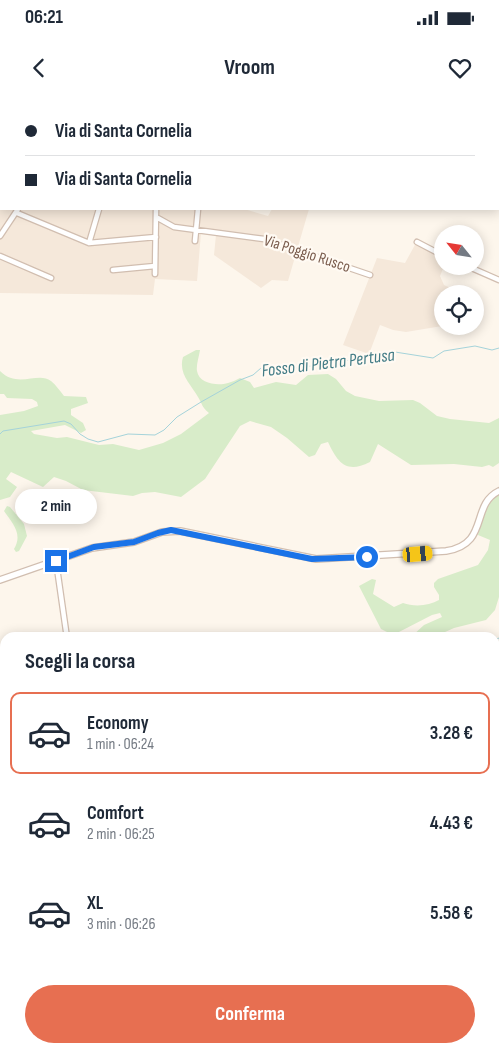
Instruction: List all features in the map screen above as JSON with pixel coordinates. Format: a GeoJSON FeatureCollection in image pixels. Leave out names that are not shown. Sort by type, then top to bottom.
{"type":"FeatureCollection","features":[{"type":"Feature","properties":{"kind":"street"},"geometry":{"type":"LineString","coordinates":[[421,100],[451,100]]}},
{"type":"Feature","properties":{"kind":"street"},"geometry":{"type":"LineString","coordinates":[[89,243],[99,210]]}},
{"type":"Feature","properties":{"kind":"street"},"geometry":{"type":"LineString","coordinates":[[155,274],[156,210]]}},
{"type":"Feature","properties":{"kind":"street"},"geometry":{"type":"LineString","coordinates":[[195,241],[198,210]]}},
{"type":"Feature","properties":{"kind":"street"},"geometry":{"type":"LineString","coordinates":[[0,236],[18,211],[89,243],[156,237]]}},
{"type":"Feature","properties":{"kind":"street","name":"Via Poggio Rusco"},"geometry":{"type":"LineString","coordinates":[[156,217],[174,227],[264,239],[370,275]]}},
{"type":"Feature","properties":{"kind":"street"},"geometry":{"type":"LineString","coordinates":[[417,242],[434,251]]}},
{"type":"Feature","properties":{"kind":"street"},"geometry":{"type":"LineString","coordinates":[[0,256],[51,278]]}},
{"type":"Feature","properties":{"kind":"street"},"geometry":{"type":"LineString","coordinates":[[113,270],[155,266]]}},
{"type":"Feature","properties":{"kind":"street"},"geometry":{"type":"LineString","coordinates":[[484,273],[499,280]]}},
{"type":"Feature","properties":{"kind":"street"},"geometry":{"type":"LineString","coordinates":[[0,580],[94,547],[134,542],[171,530],[316,560],[446,551],[459,548],[468,542],[477,528],[485,504],[492,495],[499,491]]}},
{"type":"Feature","properties":{"kind":"street"},"geometry":{"type":"LineString","coordinates":[[56,561],[66,632]]}},
{"type":"Feature","properties":{"kind":"shaded area"},"geometry":{"type":"Polygon","coordinates":[[[0,210],[247,210],[268,216],[271,210],[309,210],[288,281],[272,280],[261,288],[214,255],[216,235],[201,233],[197,281],[155,279],[153,295],[0,293],[0,210]]]}},
{"type":"Feature","properties":{"kind":"shaded area"},"geometry":{"type":"Polygon","coordinates":[[[416,243],[434,252],[434,275],[440,275],[444,285],[434,285],[434,327],[406,332],[380,325],[369,354],[343,345],[377,258],[405,263],[416,243]]]}},
{"type":"Feature","properties":{"kind":"green space"},"geometry":{"type":"Polygon","coordinates":[[[196,350],[200,350],[197,366],[198,375],[201,379],[214,384],[224,384],[240,378],[250,382],[254,388],[276,382],[296,385],[308,375],[328,374],[336,379],[346,391],[355,396],[379,401],[413,400],[437,416],[450,419],[489,423],[499,418],[499,463],[493,467],[489,465],[482,467],[454,464],[411,465],[378,444],[370,462],[355,467],[349,466],[339,461],[328,442],[321,444],[315,455],[309,457],[271,427],[250,421],[240,426],[205,479],[181,497],[155,492],[133,496],[83,490],[54,477],[43,487],[11,472],[6,479],[17,487],[10,497],[0,500],[0,415],[24,411],[38,406],[37,402],[32,399],[7,398],[4,394],[0,394],[0,371],[14,379],[46,378],[64,396],[86,397],[88,403],[71,409],[71,415],[83,423],[86,430],[81,433],[65,425],[31,431],[34,434],[57,438],[67,437],[99,445],[113,444],[139,450],[163,443],[181,434],[209,413],[203,407],[182,369],[183,357],[196,350]]]}},
{"type":"Feature","properties":{"kind":"green space"},"geometry":{"type":"Polygon","coordinates":[[[499,494],[499,597],[495,610],[486,620],[445,632],[416,632],[424,625],[442,617],[440,613],[432,615],[399,632],[387,632],[381,629],[359,586],[372,579],[376,580],[373,594],[394,607],[403,603],[426,605],[439,600],[434,583],[438,579],[478,565],[488,550],[490,540],[478,535],[487,508],[499,494]]]}},
{"type":"Feature","properties":{"kind":"green space"},"geometry":{"type":"Polygon","coordinates":[[[7,506],[24,524],[27,536],[19,551],[16,552],[14,549],[18,539],[16,529],[4,511],[7,506]]]}},
{"type":"Feature","properties":{"kind":"waterway","name":"Fosso di Pietra Pertusa"},"geometry":{"type":"LineString","coordinates":[[0,434],[3,431],[64,421],[71,424],[80,434],[88,439],[98,442],[128,434],[155,435],[164,430],[177,417],[240,380],[253,375],[261,368],[268,367],[281,370],[334,363],[350,360],[358,356],[376,357],[395,352],[433,358],[444,351],[475,346],[492,350],[499,348]]}},
{"type":"Feature","properties":{"kind":"route"},"geometry":{"type":"LineString","coordinates":[[56,561],[94,547],[128,544],[171,530],[312,559],[367,557]]}}]}
